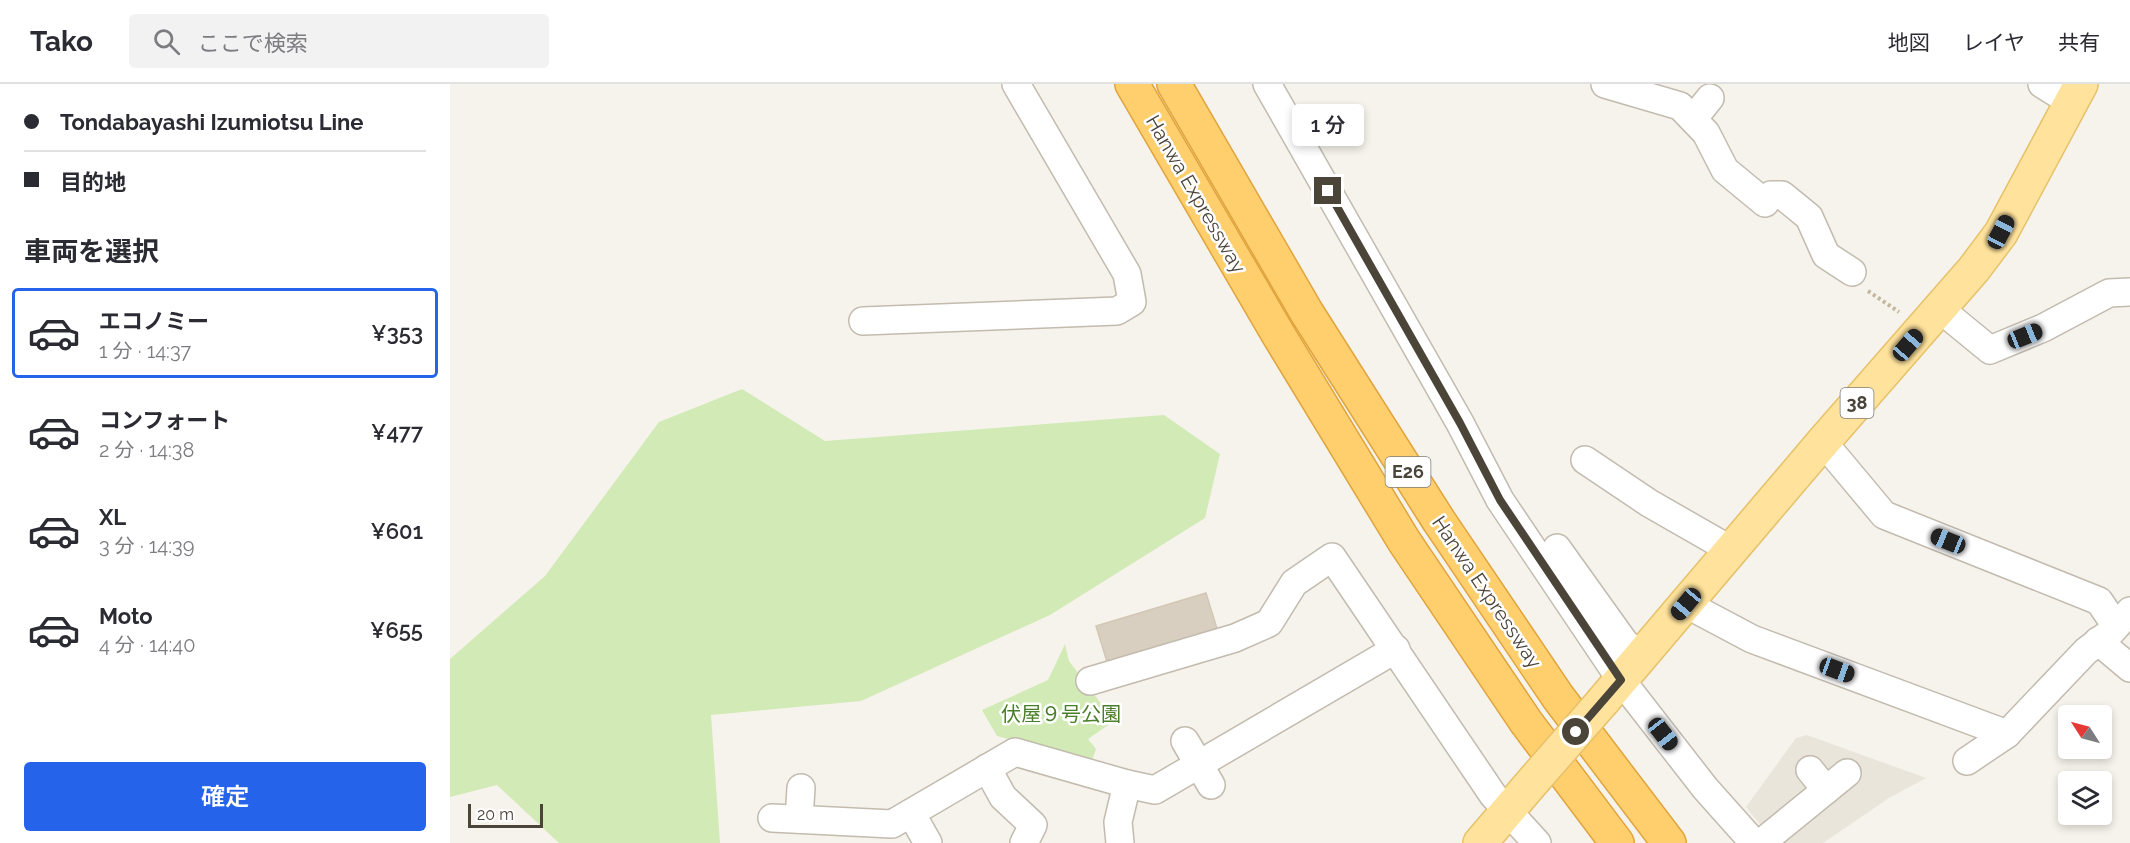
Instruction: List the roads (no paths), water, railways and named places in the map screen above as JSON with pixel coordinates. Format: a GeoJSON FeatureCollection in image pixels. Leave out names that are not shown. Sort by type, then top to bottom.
{"type":"FeatureCollection","features":[{"type":"Feature","properties":{"kind":"highway","name":"Hanwa Expressway"},"geometry":{"type":"LineString","coordinates":[[1132,84],[1272,324],[1404,541],[1526,722],[1617,843]]}},
{"type":"Feature","properties":{"kind":"highway","name":"Hanwa Expressway"},"geometry":{"type":"LineString","coordinates":[[1174,84],[1307,313],[1439,520],[1558,697],[1669,843]]}},
{"type":"Feature","properties":{"kind":"main road","name":"38"},"geometry":{"type":"LineString","coordinates":[[1480,843],[1823,442],[1974,270],[2001,232],[2076,93]]}},
{"type":"Feature","properties":{"kind":"street"},"geometry":{"type":"LineString","coordinates":[[862,321],[1117,311],[1132,302],[1127,274],[1016,84]]}},
{"type":"Feature","properties":{"kind":"street"},"geometry":{"type":"LineString","coordinates":[[1267,84],[1460,423],[1500,500],[1622,679],[1706,788],[1754,843]]}},
{"type":"Feature","properties":{"kind":"street"},"geometry":{"type":"LineString","coordinates":[[1605,84],[1680,106],[1706,133],[1725,170],[1765,203],[1771,195],[1782,195],[1809,217],[1826,255],[1852,272]]}},
{"type":"Feature","properties":{"kind":"street"},"geometry":{"type":"LineString","coordinates":[[2042,84],[2076,93]]}},
{"type":"Feature","properties":{"kind":"street"},"geometry":{"type":"LineString","coordinates":[[1693,119],[1710,98]]}},
{"type":"Feature","properties":{"kind":"street"},"geometry":{"type":"LineString","coordinates":[[1931,319],[1990,350],[2043,328],[2109,293],[2130,292]]}},
{"type":"Feature","properties":{"kind":"street"},"geometry":{"type":"LineString","coordinates":[[1823,442],[1884,515],[2099,601],[2115,626],[2130,668]]}},
{"type":"Feature","properties":{"kind":"street"},"geometry":{"type":"LineString","coordinates":[[1585,460],[1649,503],[1731,550]]}},
{"type":"Feature","properties":{"kind":"street"},"geometry":{"type":"LineString","coordinates":[[1557,548],[1625,643],[1622,679]]}},
{"type":"Feature","properties":{"kind":"street"},"geometry":{"type":"LineString","coordinates":[[1090,681],[1235,638],[1269,622],[1294,583],[1332,557],[1493,795],[1537,843]]}},
{"type":"Feature","properties":{"kind":"street"},"geometry":{"type":"LineString","coordinates":[[1686,604],[1752,639],[2007,734]]}},
{"type":"Feature","properties":{"kind":"street"},"geometry":{"type":"LineString","coordinates":[[1967,761],[2007,734],[2115,626]]}},
{"type":"Feature","properties":{"kind":"street"},"geometry":{"type":"LineString","coordinates":[[772,818],[892,824],[1015,752],[1155,790],[1396,649]]}},
{"type":"Feature","properties":{"kind":"street"},"geometry":{"type":"LineString","coordinates":[[987,768],[1003,797],[1033,825],[1024,843]]}},
{"type":"Feature","properties":{"kind":"street"},"geometry":{"type":"LineString","coordinates":[[1761,843],[1818,780],[1847,773]]}},
{"type":"Feature","properties":{"kind":"street"},"geometry":{"type":"LineString","coordinates":[[1120,843],[1118,822],[1127,784]]}},
{"type":"Feature","properties":{"kind":"street"},"geometry":{"type":"LineString","coordinates":[[799,819],[801,788]]}},
{"type":"Feature","properties":{"kind":"street"},"geometry":{"type":"LineString","coordinates":[[911,813],[928,843]]}},
{"type":"Feature","properties":{"kind":"park label","name":"伏屋９号公園"},"geometry":{"type":"Point","coordinates":[1061,714]}}]}
